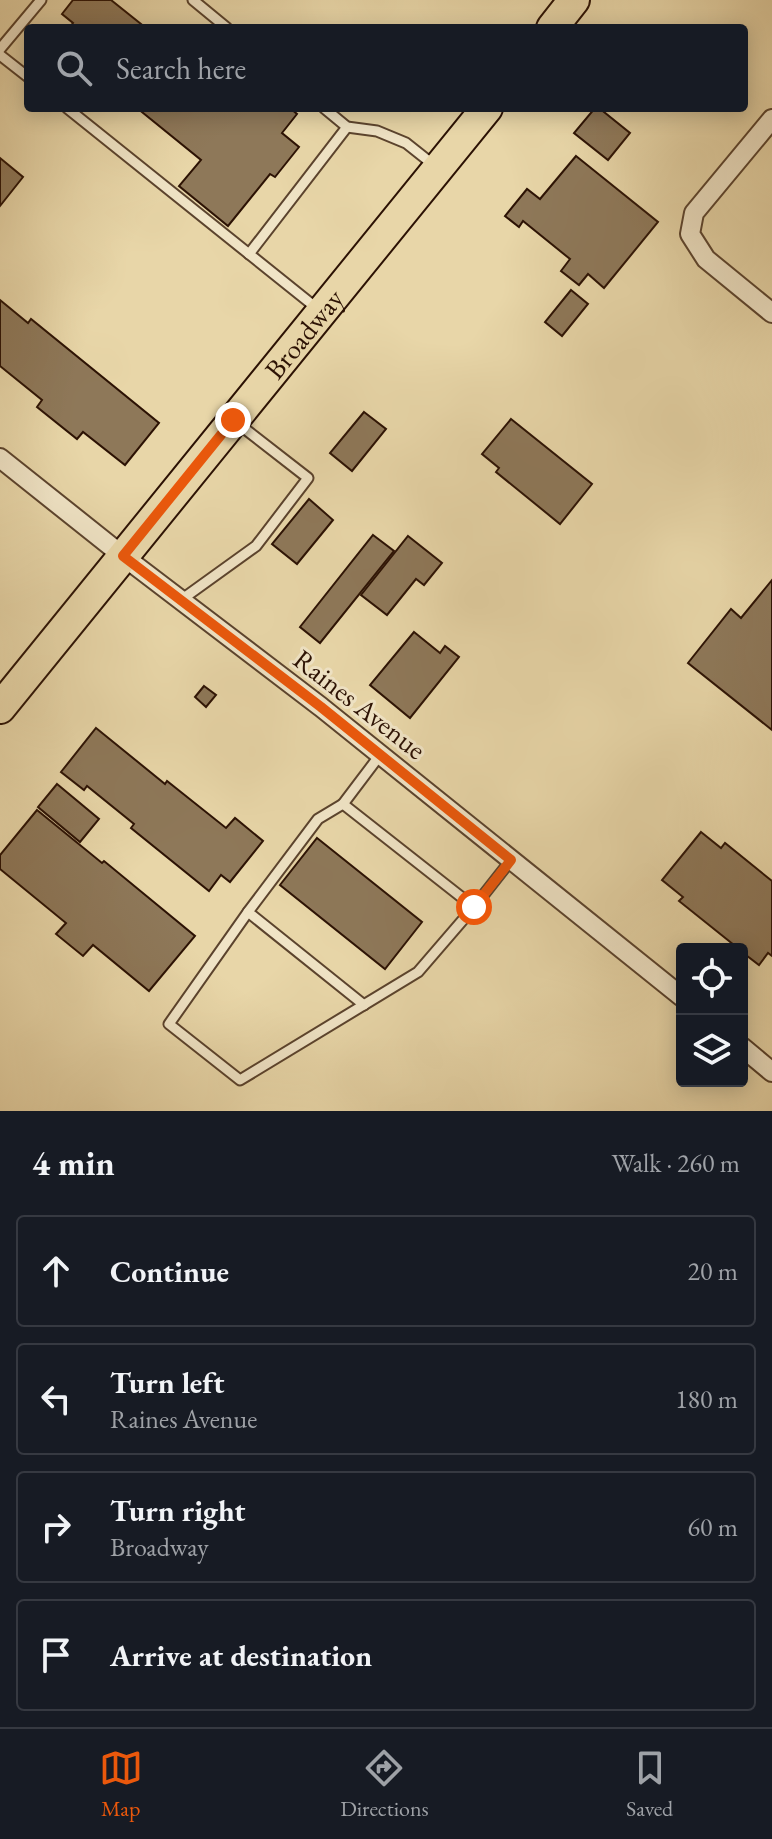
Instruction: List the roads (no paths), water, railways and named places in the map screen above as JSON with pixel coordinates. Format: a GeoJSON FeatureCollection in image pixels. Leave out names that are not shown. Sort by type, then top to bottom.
{"type":"FeatureCollection","features":[{"type":"Feature","properties":{"kind":"main road"},"geometry":{"type":"LineString","coordinates":[[555,24],[574,0]]}},
{"type":"Feature","properties":{"kind":"main road","name":"Broadway"},"geometry":{"type":"LineString","coordinates":[[0,708],[484,112]]}},
{"type":"Feature","properties":{"kind":"street"},"geometry":{"type":"LineString","coordinates":[[772,119],[694,213],[690,234],[706,259],[772,313]]}},
{"type":"Feature","properties":{"kind":"street","name":"Raines Avenue"},"geometry":{"type":"LineString","coordinates":[[0,458],[380,755],[676,992]]}},
{"type":"Feature","properties":{"kind":"street"},"geometry":{"type":"LineString","coordinates":[[748,1052],[772,1072]]}},
{"type":"Feature","properties":{"kind":"lane"},"geometry":{"type":"LineString","coordinates":[[24,73],[0,52],[41,0]]}},
{"type":"Feature","properties":{"kind":"lane"},"geometry":{"type":"LineString","coordinates":[[193,0],[222,24]]}},
{"type":"Feature","properties":{"kind":"lane"},"geometry":{"type":"LineString","coordinates":[[72,112],[321,312]]}},
{"type":"Feature","properties":{"kind":"lane"},"geometry":{"type":"LineString","coordinates":[[329,112],[347,127],[377,131],[406,143],[438,168]]}},
{"type":"Feature","properties":{"kind":"lane"},"geometry":{"type":"LineString","coordinates":[[249,254],[347,127]]}},
{"type":"Feature","properties":{"kind":"lane"},"geometry":{"type":"LineString","coordinates":[[181,600],[256,546],[308,478],[233,420]]}},
{"type":"Feature","properties":{"kind":"lane"},"geometry":{"type":"LineString","coordinates":[[380,755],[343,804],[318,819],[169,1024],[240,1080],[418,972],[511,860]]}},
{"type":"Feature","properties":{"kind":"lane"},"geometry":{"type":"LineString","coordinates":[[343,804],[474,907]]}},
{"type":"Feature","properties":{"kind":"lane"},"geometry":{"type":"LineString","coordinates":[[248,912],[364,1005]]}}]}
